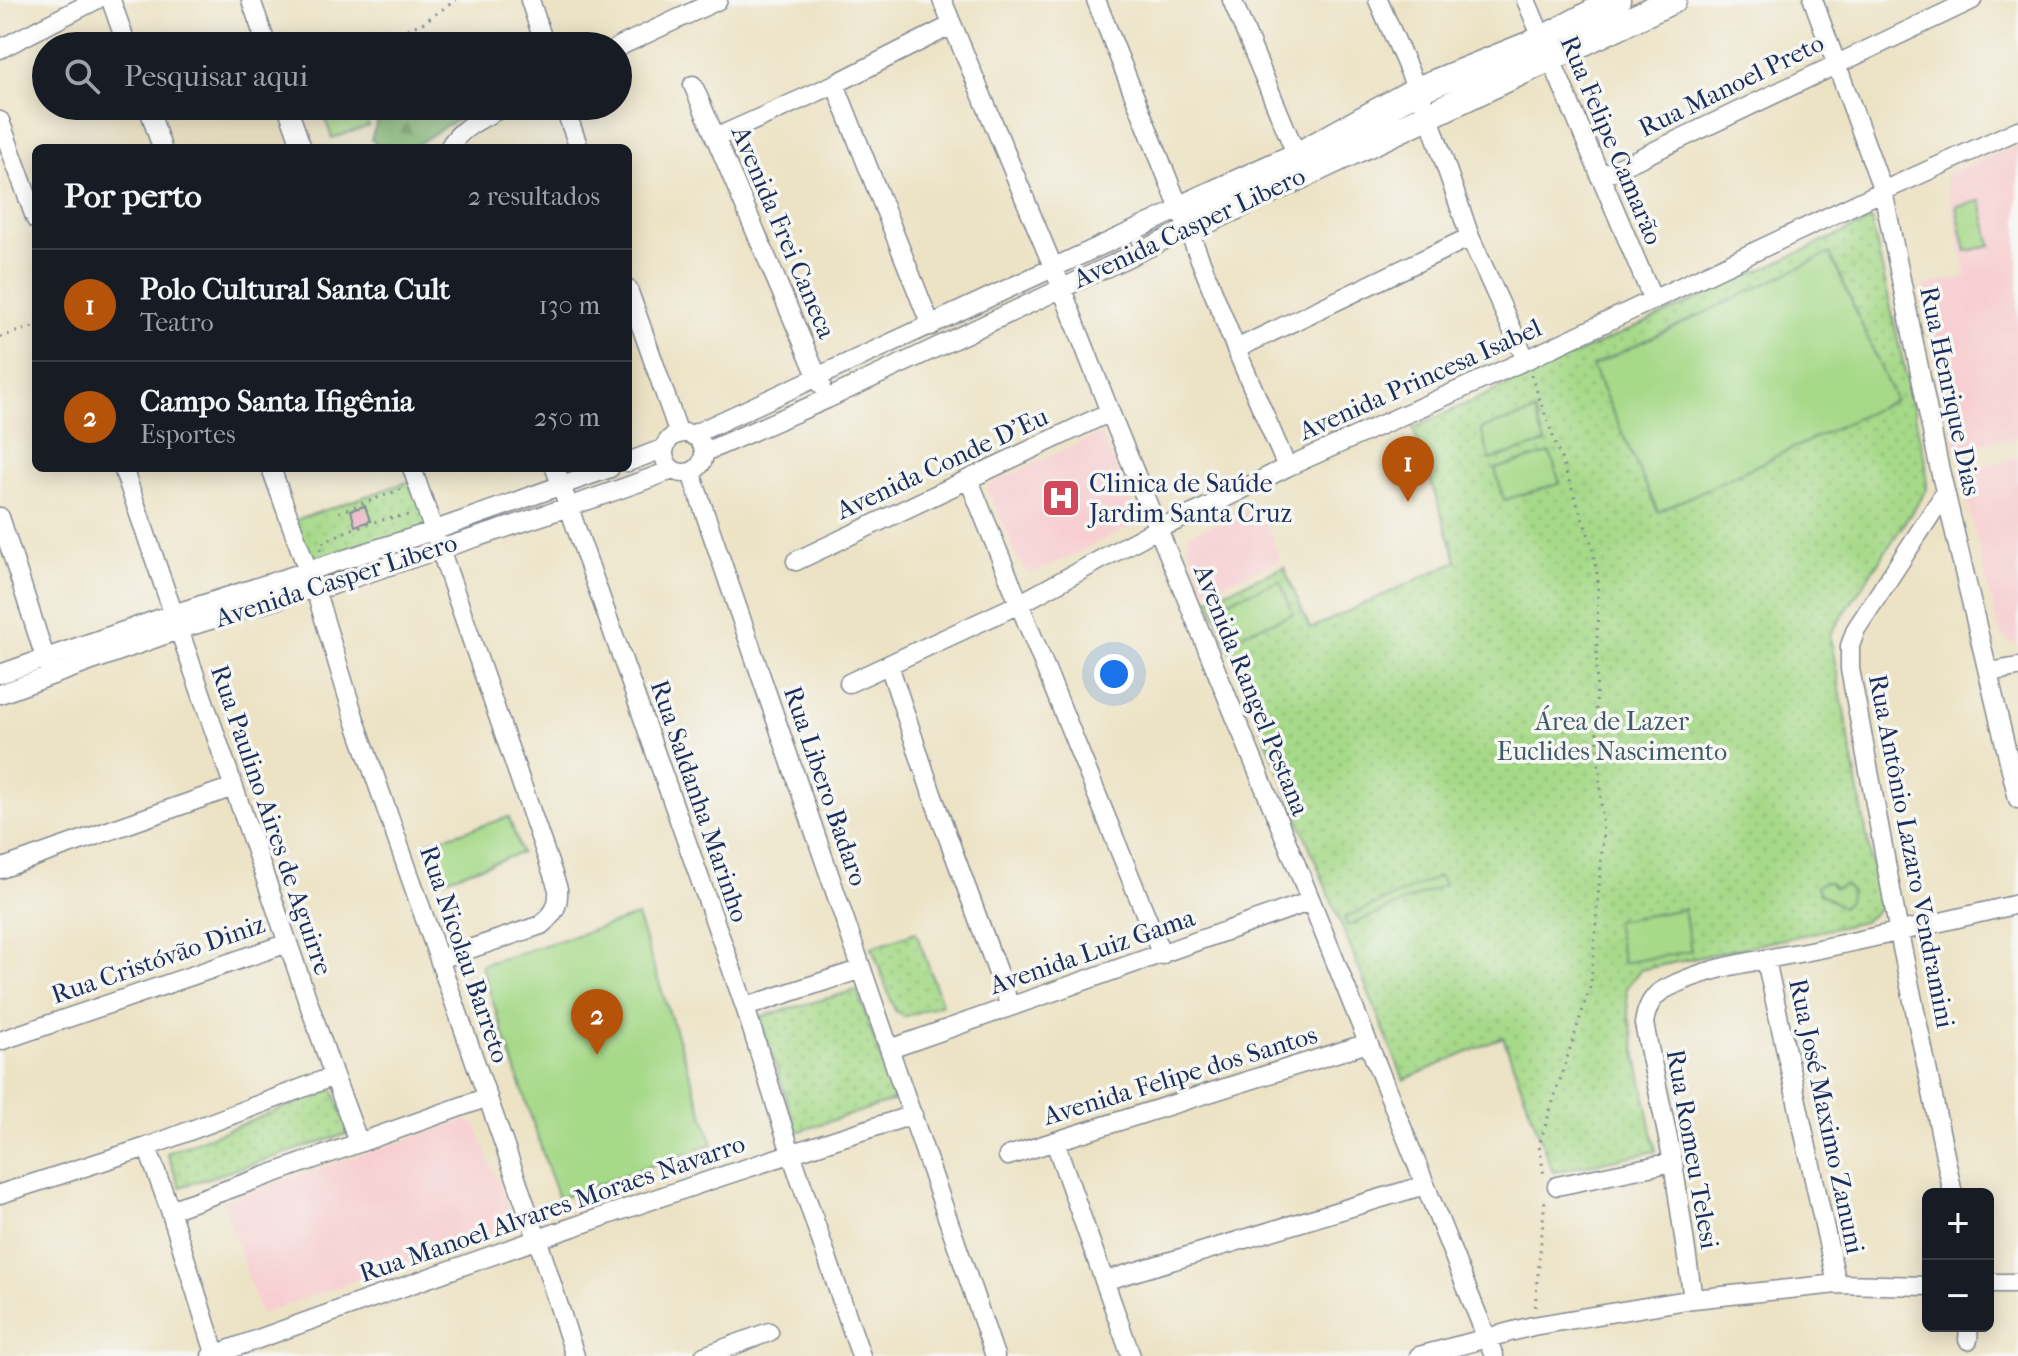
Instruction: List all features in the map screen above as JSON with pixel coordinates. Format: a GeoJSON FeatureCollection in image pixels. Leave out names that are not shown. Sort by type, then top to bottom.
{"type":"FeatureCollection","features":[{"type":"Feature","properties":{"kind":"street"},"geometry":{"type":"LineString","coordinates":[[111,0],[122,32]]}},
{"type":"Feature","properties":{"kind":"street"},"geometry":{"type":"LineString","coordinates":[[251,0],[262,32]]}},
{"type":"Feature","properties":{"kind":"street"},"geometry":{"type":"LineString","coordinates":[[530,0],[540,32]]}},
{"type":"Feature","properties":{"kind":"street"},"geometry":{"type":"LineString","coordinates":[[632,40],[718,0]]}},
{"type":"Feature","properties":{"kind":"street","name":"Avenida Rangel Pestana"},"geometry":{"type":"LineString","coordinates":[[942,0],[1491,1347]]}},
{"type":"Feature","properties":{"kind":"street"},"geometry":{"type":"LineString","coordinates":[[1096,0],[1236,349],[1287,467]]}},
{"type":"Feature","properties":{"kind":"street"},"geometry":{"type":"LineString","coordinates":[[1232,0],[1297,156]]}},
{"type":"Feature","properties":{"kind":"street"},"geometry":{"type":"LineString","coordinates":[[1378,0],[1423,102],[1470,237],[1526,360]]}},
{"type":"Feature","properties":{"kind":"street","name":"Rua Felipe Camarão"},"geometry":{"type":"LineString","coordinates":[[1526,0],[1653,300]]}},
{"type":"Feature","properties":{"kind":"street","name":"Avenida Casper Libero"},"geometry":{"type":"LineString","coordinates":[[1545,50],[1617,0]]}},
{"type":"Feature","properties":{"kind":"street","name":"Avenida Casper Libero"},"geometry":{"type":"LineString","coordinates":[[705,452],[827,399],[1061,287],[1297,156],[1545,50],[1673,0]]}},
{"type":"Feature","properties":{"kind":"street","name":"Rua Henrique Dias"},"geometry":{"type":"LineString","coordinates":[[1813,0],[1883,191],[1945,493],[2018,799]]}},
{"type":"Feature","properties":{"kind":"street","name":"Rua Manoel Preto"},"geometry":{"type":"LineString","coordinates":[[1600,177],[1972,0]]}},
{"type":"Feature","properties":{"kind":"street"},"geometry":{"type":"LineString","coordinates":[[0,49],[88,2]]}},
{"type":"Feature","properties":{"kind":"street"},"geometry":{"type":"LineString","coordinates":[[715,138],[835,84],[952,25]]}},
{"type":"Feature","properties":{"kind":"street"},"geometry":{"type":"LineString","coordinates":[[835,84],[931,326]]}},
{"type":"Feature","properties":{"kind":"street","name":"Avenida Frei Caneca"},"geometry":{"type":"LineString","coordinates":[[693,85],[827,399]]}},
{"type":"Feature","properties":{"kind":"street","name":"Avenida Casper Libero"},"geometry":{"type":"LineString","coordinates":[[685,434],[1054,269],[1184,219],[1423,102]]}},
{"type":"Feature","properties":{"kind":"street"},"geometry":{"type":"LineString","coordinates":[[153,120],[161,144]]}},
{"type":"Feature","properties":{"kind":"street"},"geometry":{"type":"LineString","coordinates":[[292,120],[301,144]]}},
{"type":"Feature","properties":{"kind":"street"},"geometry":{"type":"LineString","coordinates":[[453,144],[467,128],[481,120]]}},
{"type":"Feature","properties":{"kind":"street"},"geometry":{"type":"LineString","coordinates":[[569,120],[578,144]]}},
{"type":"Feature","properties":{"kind":"street"},"geometry":{"type":"LineString","coordinates":[[0,121],[32,209]]}},
{"type":"Feature","properties":{"kind":"street","name":"Avenida Princesa Isabel"},"geometry":{"type":"LineString","coordinates":[[849,683],[1019,604],[1157,529],[1287,467],[1526,360],[2018,130]]}},
{"type":"Feature","properties":{"kind":"street"},"geometry":{"type":"LineString","coordinates":[[1236,349],[1470,237]]}},
{"type":"Feature","properties":{"kind":"street"},"geometry":{"type":"LineString","coordinates":[[632,299],[685,434]]}},
{"type":"Feature","properties":{"kind":"street","name":"Avenida Conde D'Eu"},"geometry":{"type":"LineString","coordinates":[[796,561],[1110,412]]}},
{"type":"Feature","properties":{"kind":"street"},"geometry":{"type":"LineString","coordinates":[[685,434],[700,440],[705,452],[702,465],[691,473],[678,473],[664,458],[665,448],[670,439],[685,434]]}},
{"type":"Feature","properties":{"kind":"street"},"geometry":{"type":"LineString","coordinates":[[632,460],[665,448]]}},
{"type":"Feature","properties":{"kind":"street","name":"Avenida Casper Libero"},"geometry":{"type":"LineString","coordinates":[[0,674],[48,665],[176,622],[307,570],[434,533],[568,507],[672,470]]}},
{"type":"Feature","properties":{"kind":"street","name":"Rua Paulino Aires de Aguirre"},"geometry":{"type":"LineString","coordinates":[[124,472],[359,1143]]}},
{"type":"Feature","properties":{"kind":"street","name":"Rua Nicolau Barreto"},"geometry":{"type":"LineString","coordinates":[[272,472],[575,1356]]}},
{"type":"Feature","properties":{"kind":"street","name":"Avenida Casper Libero"},"geometry":{"type":"LineString","coordinates":[[176,622],[330,586],[434,533],[558,476],[584,472]]}},
{"type":"Feature","properties":{"kind":"street","name":"Rua Libero Badaro"},"geometry":{"type":"LineString","coordinates":[[691,473],[995,1356]]}},
{"type":"Feature","properties":{"kind":"street"},"geometry":{"type":"LineString","coordinates":[[415,476],[558,889],[559,904],[541,925],[440,959]]}},
{"type":"Feature","properties":{"kind":"street","name":"Rua Saldanha Marinho"},"geometry":{"type":"LineString","coordinates":[[558,476],[745,1007],[861,1356]]}},
{"type":"Feature","properties":{"kind":"street"},"geometry":{"type":"LineString","coordinates":[[969,480],[1162,955]]}},
{"type":"Feature","properties":{"kind":"street","name":"Rua Antônio Lazaro Vendramini"},"geometry":{"type":"LineString","coordinates":[[1945,493],[1856,629],[1850,646],[1850,669],[1899,933],[1952,1188]]}},
{"type":"Feature","properties":{"kind":"street"},"geometry":{"type":"LineString","coordinates":[[0,517],[48,665]]}},
{"type":"Feature","properties":{"kind":"street","name":"Avenida Casper Libero"},"geometry":{"type":"LineString","coordinates":[[0,694],[48,665]]}},
{"type":"Feature","properties":{"kind":"street"},"geometry":{"type":"LineString","coordinates":[[889,665],[932,794],[1010,1006]]}},
{"type":"Feature","properties":{"kind":"street"},"geometry":{"type":"LineString","coordinates":[[1989,672],[2018,667]]}},
{"type":"Feature","properties":{"kind":"street"},"geometry":{"type":"LineString","coordinates":[[0,869],[233,787]]}},
{"type":"Feature","properties":{"kind":"street","name":"Avenida Luiz Gama"},"geometry":{"type":"LineString","coordinates":[[890,1049],[1311,901]]}},
{"type":"Feature","properties":{"kind":"street"},"geometry":{"type":"LineString","coordinates":[[1766,960],[1899,933],[2018,904]]}},
{"type":"Feature","properties":{"kind":"street","name":"Rua Cristóvão Diniz"},"geometry":{"type":"LineString","coordinates":[[0,1041],[288,943]]}},
{"type":"Feature","properties":{"kind":"street","name":"Rua Romeu Telesi"},"geometry":{"type":"LineString","coordinates":[[1693,1299],[1673,1162],[1644,1024],[1646,1009],[1663,990],[1704,973],[1766,960]]}},
{"type":"Feature","properties":{"kind":"street","name":"Rua José Maximo Zanuni"},"geometry":{"type":"LineString","coordinates":[[1766,960],[1837,1284]]}},
{"type":"Feature","properties":{"kind":"street"},"geometry":{"type":"LineString","coordinates":[[745,1007],[862,969]]}},
{"type":"Feature","properties":{"kind":"street","name":"Avenida Felipe dos Santos"},"geometry":{"type":"LineString","coordinates":[[1008,1156],[1368,1043]]}},
{"type":"Feature","properties":{"kind":"street"},"geometry":{"type":"LineString","coordinates":[[0,1194],[147,1147],[334,1076]]}},
{"type":"Feature","properties":{"kind":"street"},"geometry":{"type":"LineString","coordinates":[[170,1210],[488,1097]]}},
{"type":"Feature","properties":{"kind":"street","name":"Rua Manoel Alvares Moraes Navarro"},"geometry":{"type":"LineString","coordinates":[[214,1355],[537,1238],[913,1115]]}},
{"type":"Feature","properties":{"kind":"street"},"geometry":{"type":"LineString","coordinates":[[1055,1142],[1131,1356]]}},
{"type":"Feature","properties":{"kind":"street"},"geometry":{"type":"LineString","coordinates":[[147,1147],[170,1210],[214,1355]]}},
{"type":"Feature","properties":{"kind":"street"},"geometry":{"type":"LineString","coordinates":[[1549,1184],[1673,1162]]}},
{"type":"Feature","properties":{"kind":"street"},"geometry":{"type":"LineString","coordinates":[[1104,1281],[1425,1185]]}},
{"type":"Feature","properties":{"kind":"street"},"geometry":{"type":"LineString","coordinates":[[1994,1283],[2018,1283]]}},
{"type":"Feature","properties":{"kind":"street"},"geometry":{"type":"LineString","coordinates":[[1419,1356],[1491,1347],[1533,1326],[1693,1299],[1837,1284],[1922,1286]]}},
{"type":"Feature","properties":{"kind":"street"},"geometry":{"type":"LineString","coordinates":[[704,1356],[769,1332]]}},
{"type":"Feature","properties":{"kind":"path"},"geometry":{"type":"LineString","coordinates":[[397,32],[421,24],[456,0]]}},
{"type":"Feature","properties":{"kind":"path"},"geometry":{"type":"LineString","coordinates":[[0,337],[32,327]]}},
{"type":"Feature","properties":{"kind":"path"},"geometry":{"type":"LineString","coordinates":[[1526,360],[1591,542],[1598,578],[1596,710],[1603,837],[1591,984],[1539,1145],[1549,1184],[1533,1326]]}},
{"type":"Feature","properties":{"kind":"path"},"geometry":{"type":"LineString","coordinates":[[339,512],[415,476]]}},
{"type":"Feature","properties":{"kind":"path"},"geometry":{"type":"LineString","coordinates":[[320,551],[322,543],[347,530],[387,518],[411,515],[434,533]]}},
{"type":"Feature","properties":{"kind":"shaded area"},"geometry":{"type":"Polygon","coordinates":[[[2018,145],[2018,437],[1956,449],[1923,285],[1967,277],[1945,175],[2018,145]]]}},
{"type":"Feature","properties":{"kind":"shaded area","name":"Clinica de Saúde Jardim Santa Cruz"},"geometry":{"type":"Polygon","coordinates":[[[1100,433],[1136,511],[1132,526],[1033,574],[1019,561],[986,486],[1100,433]]]}},
{"type":"Feature","properties":{"kind":"shaded area"},"geometry":{"type":"Polygon","coordinates":[[[2018,457],[2017,644],[2008,641],[1999,631],[1959,470],[2018,457]]]}},
{"type":"Feature","properties":{"kind":"shaded area"},"geometry":{"type":"Polygon","coordinates":[[[1259,505],[1281,560],[1205,591],[1188,546],[1190,534],[1259,505]]]}},
{"type":"Feature","properties":{"kind":"shaded area"},"geometry":{"type":"Polygon","coordinates":[[[466,1120],[476,1125],[511,1215],[502,1229],[260,1314],[223,1200],[466,1120]]]}},
{"type":"Feature","properties":{"kind":"green space"},"geometry":{"type":"Polygon","coordinates":[[[326,120],[367,120],[369,126],[332,138],[326,120]]]}},
{"type":"Feature","properties":{"kind":"green space"},"geometry":{"type":"Polygon","coordinates":[[[378,120],[457,120],[418,144],[377,144],[371,139],[378,120]]]}},
{"type":"Feature","properties":{"kind":"green space"},"geometry":{"type":"Polygon","coordinates":[[[1981,201],[1991,246],[1966,251],[1956,206],[1981,201]]]}},
{"type":"Feature","properties":{"kind":"green space","name":"Área de Lazer Euclides Nascimento"},"geometry":{"type":"Polygon","coordinates":[[[1871,220],[1926,464],[1927,489],[1830,635],[1880,908],[1863,922],[1640,970],[1626,988],[1628,1012],[1656,1151],[1553,1172],[1503,1037],[1404,1080],[1209,598],[1284,567],[1310,629],[1457,561],[1413,428],[1871,220]]]}},
{"type":"Feature","properties":{"kind":"green space"},"geometry":{"type":"Polygon","coordinates":[[[1830,253],[1895,400],[1658,512],[1592,366],[1830,253]]]}},
{"type":"Feature","properties":{"kind":"green space"},"geometry":{"type":"Polygon","coordinates":[[[1535,412],[1545,443],[1490,460],[1481,429],[1535,412]]]}},
{"type":"Feature","properties":{"kind":"green space"},"geometry":{"type":"Polygon","coordinates":[[[1550,453],[1560,483],[1504,500],[1495,469],[1550,453]]]}},
{"type":"Feature","properties":{"kind":"green space"},"geometry":{"type":"Polygon","coordinates":[[[416,479],[432,528],[307,570],[290,522],[416,479]]]}},
{"type":"Feature","properties":{"kind":"green space"},"geometry":{"type":"Polygon","coordinates":[[[1280,581],[1293,614],[1233,637],[1220,603],[1280,581]]]}},
{"type":"Feature","properties":{"kind":"green space"},"geometry":{"type":"Polygon","coordinates":[[[509,817],[521,853],[439,881],[427,843],[509,817]]]}},
{"type":"Feature","properties":{"kind":"green space"},"geometry":{"type":"Polygon","coordinates":[[[1440,876],[1444,885],[1348,926],[1344,918],[1440,876]]]}},
{"type":"Feature","properties":{"kind":"green space"},"geometry":{"type":"Polygon","coordinates":[[[1829,882],[1834,888],[1845,885],[1850,890],[1849,901],[1842,907],[1820,893],[1817,886],[1829,882]]]}},
{"type":"Feature","properties":{"kind":"green space"},"geometry":{"type":"Polygon","coordinates":[[[1684,909],[1691,951],[1623,963],[1615,921],[1684,909]]]}},
{"type":"Feature","properties":{"kind":"green space"},"geometry":{"type":"Polygon","coordinates":[[[637,916],[713,1144],[558,1199],[481,965],[637,916]]]}},
{"type":"Feature","properties":{"kind":"green space"},"geometry":{"type":"Polygon","coordinates":[[[916,932],[942,1004],[904,1017],[895,1011],[872,947],[916,932]]]}},
{"type":"Feature","properties":{"kind":"green space"},"geometry":{"type":"Polygon","coordinates":[[[857,990],[895,1100],[797,1132],[760,1017],[857,990]]]}},
{"type":"Feature","properties":{"kind":"green space"},"geometry":{"type":"Polygon","coordinates":[[[333,1089],[349,1133],[180,1187],[167,1153],[333,1089]]]}},
{"type":"Feature","properties":{"kind":"building"},"geometry":{"type":"Polygon","coordinates":[[[365,506],[370,521],[355,526],[351,510],[365,506]]]}},
{"type":"Feature","properties":{"kind":"place","name":"Clinica de Saúde Jardim Santa Cruz"},"geometry":{"type":"Point","coordinates":[1061,498]}},
{"type":"Feature","properties":{"kind":"place","name":"Polo Cultural Santa Cult"},"geometry":{"type":"Point","coordinates":[1408,502]}},
{"type":"Feature","properties":{"kind":"place","name":"Campo Santa Ifigênia"},"geometry":{"type":"Point","coordinates":[597,1055]}}]}
